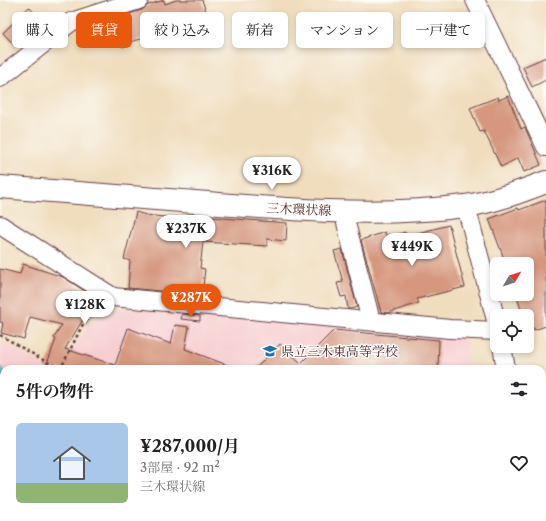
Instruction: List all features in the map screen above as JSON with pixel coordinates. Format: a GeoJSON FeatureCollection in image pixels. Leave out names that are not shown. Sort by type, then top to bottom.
{"type":"FeatureCollection","features":[{"type":"Feature","properties":{"kind":"main road","name":"三木環状線"},"geometry":{"type":"LineString","coordinates":[[0,187],[272,209],[343,211],[404,210],[466,206],[514,194],[546,182]]}},
{"type":"Feature","properties":{"kind":"street"},"geometry":{"type":"LineString","coordinates":[[0,78],[71,22],[138,0]]}},
{"type":"Feature","properties":{"kind":"street"},"geometry":{"type":"LineString","coordinates":[[475,0],[546,147]]}},
{"type":"Feature","properties":{"kind":"street"},"geometry":{"type":"LineString","coordinates":[[466,206],[493,309]]}},
{"type":"Feature","properties":{"kind":"street"},"geometry":{"type":"LineString","coordinates":[[343,211],[371,321]]}},
{"type":"Feature","properties":{"kind":"street"},"geometry":{"type":"LineString","coordinates":[[0,225],[113,297],[490,330]]}},
{"type":"Feature","properties":{"kind":"street"},"geometry":{"type":"LineString","coordinates":[[503,353],[505,365]]}},
{"type":"Feature","properties":{"kind":"path"},"geometry":{"type":"LineString","coordinates":[[62,365],[83,324],[91,314],[113,297]]}},
{"type":"Feature","properties":{"kind":"path"},"geometry":{"type":"LineString","coordinates":[[0,335],[52,365]]}},
{"type":"Feature","properties":{"kind":"shaded area","name":"県立三木東高等学校"},"geometry":{"type":"Polygon","coordinates":[[[118,308],[467,338],[469,365],[64,365],[89,323],[118,308]]]}},
{"type":"Feature","properties":{"kind":"shaded area"},"geometry":{"type":"Polygon","coordinates":[[[0,341],[44,365],[0,365],[0,341]]]}},
{"type":"Feature","properties":{"kind":"building"},"geometry":{"type":"Polygon","coordinates":[[[164,0],[165,4],[176,0],[202,0],[206,12],[140,12],[140,39],[132,41],[132,13],[142,10],[148,5],[164,0]]]}},
{"type":"Feature","properties":{"kind":"building"},"geometry":{"type":"Polygon","coordinates":[[[29,7],[34,12],[24,12],[29,7]]]}},
{"type":"Feature","properties":{"kind":"building"},"geometry":{"type":"Polygon","coordinates":[[[12,24],[12,43],[3,33],[12,24]]]}},
{"type":"Feature","properties":{"kind":"building"},"geometry":{"type":"Polygon","coordinates":[[[546,57],[546,80],[532,87],[523,67],[546,57]]]}},
{"type":"Feature","properties":{"kind":"building"},"geometry":{"type":"Polygon","coordinates":[[[508,96],[521,129],[525,127],[541,165],[524,172],[518,158],[501,167],[484,131],[480,132],[470,108],[498,97],[499,100],[508,96]]]}},
{"type":"Feature","properties":{"kind":"building"},"geometry":{"type":"Polygon","coordinates":[[[546,200],[546,326],[534,330],[534,309],[521,309],[518,301],[534,301],[534,257],[503,257],[489,219],[518,208],[519,210],[546,200]]]}},
{"type":"Feature","properties":{"kind":"building"},"geometry":{"type":"Polygon","coordinates":[[[136,212],[146,215],[210,222],[210,217],[287,223],[286,241],[267,239],[267,246],[203,242],[200,268],[205,269],[202,295],[128,288],[130,261],[124,259],[136,212]]]}},
{"type":"Feature","properties":{"kind":"building"},"geometry":{"type":"Polygon","coordinates":[[[449,225],[465,287],[417,299],[419,303],[388,313],[381,312],[361,240],[385,232],[387,238],[405,232],[406,236],[449,225]]]}},
{"type":"Feature","properties":{"kind":"building"},"geometry":{"type":"Polygon","coordinates":[[[342,249],[357,307],[350,309],[348,309],[346,296],[341,297],[337,283],[343,282],[334,251],[342,249]]]}},
{"type":"Feature","properties":{"kind":"building"},"geometry":{"type":"Polygon","coordinates":[[[23,264],[63,277],[110,307],[94,310],[91,308],[85,312],[87,313],[65,349],[115,365],[46,365],[56,339],[54,338],[62,325],[30,317],[24,339],[1,333],[3,323],[0,322],[0,269],[20,274],[23,264]]]}},
{"type":"Feature","properties":{"kind":"building"},"geometry":{"type":"Polygon","coordinates":[[[182,314],[200,316],[200,321],[181,319],[182,314]]]}},
{"type":"Feature","properties":{"kind":"building"},"geometry":{"type":"Polygon","coordinates":[[[175,325],[189,327],[185,349],[227,365],[115,365],[128,328],[171,344],[175,325]]]}},
{"type":"Feature","properties":{"kind":"building"},"geometry":{"type":"Polygon","coordinates":[[[334,330],[439,340],[438,365],[259,365],[280,344],[301,363],[334,330]]]}},
{"type":"Feature","properties":{"kind":"place","name":"県立三木東高等学校"},"geometry":{"type":"Point","coordinates":[270,351]}}]}
